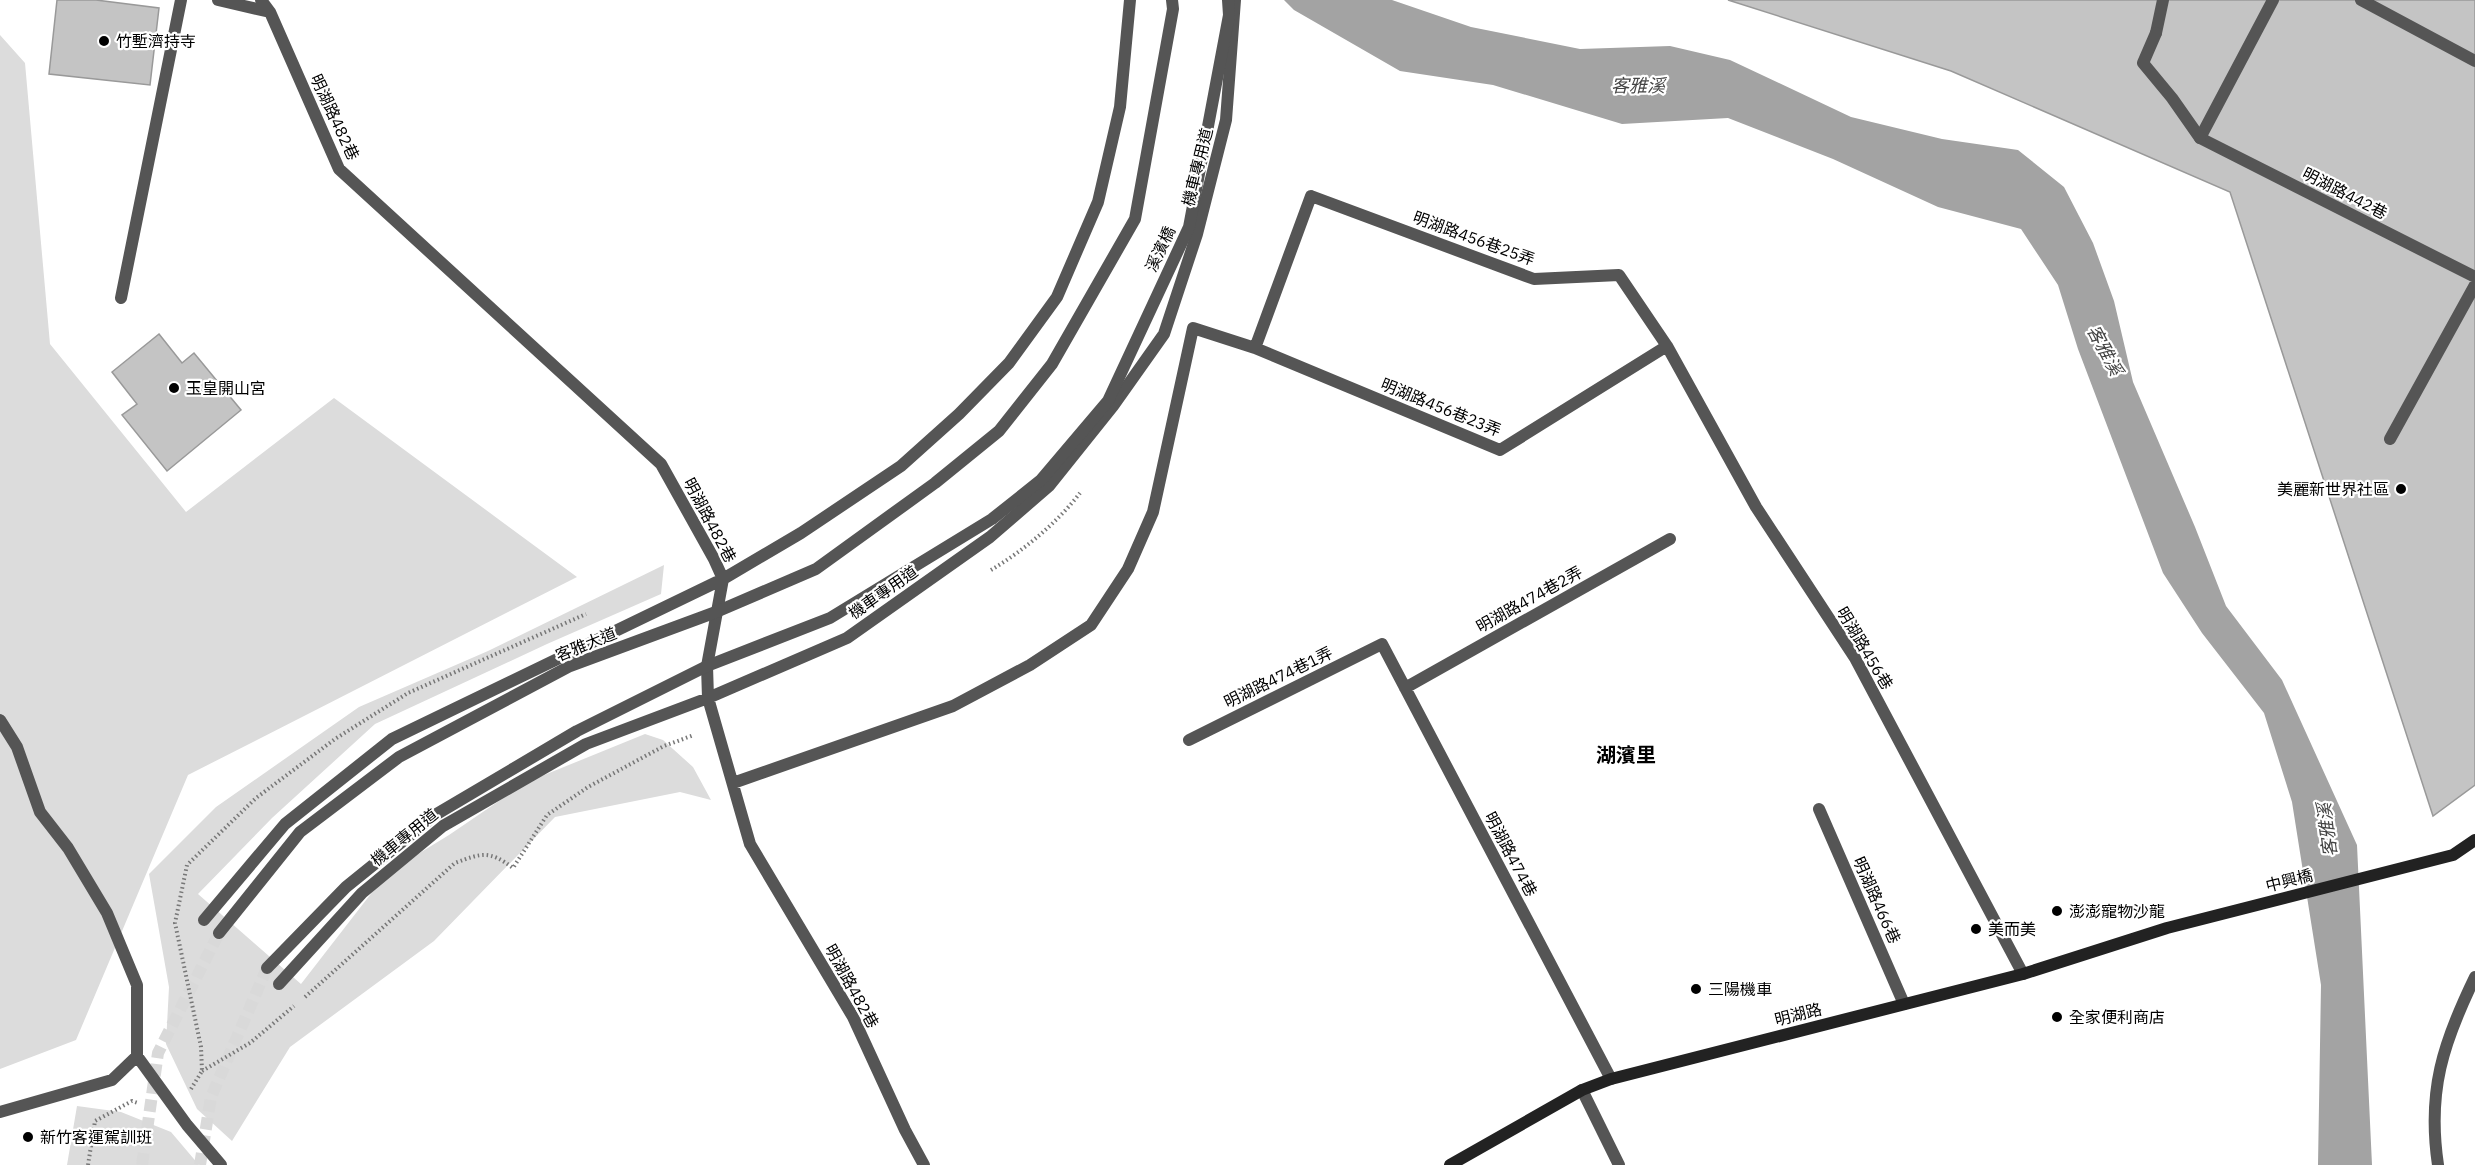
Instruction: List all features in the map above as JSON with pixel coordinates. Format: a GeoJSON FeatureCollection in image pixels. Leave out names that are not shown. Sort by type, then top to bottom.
{"type":"FeatureCollection","features":[{"type":"Feature","properties":{"kind":"main road","name":"中興橋"},"geometry":{"type":"LineString","coordinates":[[2167,928],[2453,855],[2475,840]]}},
{"type":"Feature","properties":{"kind":"main road","name":"明湖路"},"geometry":{"type":"LineString","coordinates":[[1450,1165],[1582,1090],[1611,1078],[2023,974],[2167,928]]}},
{"type":"Feature","properties":{"kind":"street"},"geometry":{"type":"LineString","coordinates":[[121,298],[181,0]]}},
{"type":"Feature","properties":{"kind":"street"},"geometry":{"type":"LineString","coordinates":[[218,0],[270,12]]}},
{"type":"Feature","properties":{"kind":"street","name":"明湖路482巷"},"geometry":{"type":"LineString","coordinates":[[261,0],[270,12],[339,169],[661,464],[723,579],[707,666],[708,699],[750,844],[854,1017],[905,1130],[924,1165]]}},
{"type":"Feature","properties":{"kind":"street"},"geometry":{"type":"LineString","coordinates":[[204,920],[285,824],[392,739],[723,579],[801,533],[901,466],[959,414],[1009,363],[1057,297],[1098,202],[1120,107],[1130,0]]}},
{"type":"Feature","properties":{"kind":"street","name":"客雅大道"},"geometry":{"type":"LineString","coordinates":[[219,933],[300,832],[399,757],[570,666],[716,612],[816,569],[936,483],[999,431],[1052,364],[1135,219],[1173,9],[1172,0]]}},
{"type":"Feature","properties":{"kind":"street","name":"溪濱橋"},"geometry":{"type":"LineString","coordinates":[[1045,483],[1108,401],[1189,228],[1229,15],[1228,0]]}},
{"type":"Feature","properties":{"kind":"street","name":"機車專用道"},"geometry":{"type":"LineString","coordinates":[[279,984],[362,893],[442,826],[586,744],[708,699],[847,638],[990,537],[1045,483],[1113,406],[1164,334],[1197,234],[1226,120],[1235,0]]}},
{"type":"Feature","properties":{"kind":"street"},"geometry":{"type":"LineString","coordinates":[[2163,0],[2156,33],[2142,63],[2172,98],[2200,138],[2272,0]]}},
{"type":"Feature","properties":{"kind":"street"},"geometry":{"type":"LineString","coordinates":[[2361,0],[2475,61]]}},
{"type":"Feature","properties":{"kind":"street","name":"明湖路442巷"},"geometry":{"type":"LineString","coordinates":[[2200,138],[2475,277]]}},
{"type":"Feature","properties":{"kind":"street","name":"明湖路456巷25弄"},"geometry":{"type":"LineString","coordinates":[[1255,348],[1311,196],[1534,279],[1619,275],[1667,346]]}},
{"type":"Feature","properties":{"kind":"street"},"geometry":{"type":"LineString","coordinates":[[2390,438],[2475,285]]}},
{"type":"Feature","properties":{"kind":"street"},"geometry":{"type":"LineString","coordinates":[[733,783],[953,706],[1030,665],[1091,625],[1128,569],[1153,512],[1193,328],[1255,348]]}},
{"type":"Feature","properties":{"kind":"street","name":"明湖路456巷23弄"},"geometry":{"type":"LineString","coordinates":[[1255,348],[1500,450],[1667,346]]}},
{"type":"Feature","properties":{"kind":"street","name":"明湖路456巷"},"geometry":{"type":"LineString","coordinates":[[1667,346],[1756,507],[1855,658],[2023,974]]}},
{"type":"Feature","properties":{"kind":"street"},"geometry":{"type":"LineString","coordinates":[[267,968],[346,887],[435,815],[577,731],[707,666],[830,618],[992,519],[1045,483]]}},
{"type":"Feature","properties":{"kind":"street","name":"明湖路474巷2弄"},"geometry":{"type":"LineString","coordinates":[[1405,688],[1670,539]]}},
{"type":"Feature","properties":{"kind":"street","name":"明湖路474巷"},"geometry":{"type":"LineString","coordinates":[[1382,644],[1611,1078]]}},
{"type":"Feature","properties":{"kind":"street","name":"明湖路474巷1弄"},"geometry":{"type":"LineString","coordinates":[[1189,740],[1382,644]]}},
{"type":"Feature","properties":{"kind":"street"},"geometry":{"type":"LineString","coordinates":[[0,720],[17,747],[40,812],[68,848],[107,913],[116,934],[136,985],[137,1056],[187,1125],[221,1165]]}},
{"type":"Feature","properties":{"kind":"street","name":"明湖路466巷"},"geometry":{"type":"LineString","coordinates":[[1819,809],[1904,1005]]}},
{"type":"Feature","properties":{"kind":"street"},"geometry":{"type":"LineString","coordinates":[[2438,1165],[2433,1133],[2434,1101],[2439,1066],[2457,1013],[2475,977]]}},
{"type":"Feature","properties":{"kind":"street"},"geometry":{"type":"LineString","coordinates":[[0,1112],[112,1080],[137,1056]]}},
{"type":"Feature","properties":{"kind":"street"},"geometry":{"type":"LineString","coordinates":[[1582,1090],[1619,1165]]}},
{"type":"Feature","properties":{"kind":"path"},"geometry":{"type":"LineString","coordinates":[[202,1071],[250,1043],[455,864],[481,853],[498,857],[513,868],[547,815],[588,787],[664,746],[716,727]]}},
{"type":"Feature","properties":{"kind":"shaded area"},"geometry":{"type":"Polygon","coordinates":[[[0,35],[25,63],[50,344],[186,512],[334,398],[577,577],[188,775],[76,1040],[0,1069],[0,35]]]}},
{"type":"Feature","properties":{"kind":"shaded area"},"geometry":{"type":"Polygon","coordinates":[[[664,565],[661,594],[375,724],[272,818],[198,894],[301,984],[387,873],[449,835],[527,782],[645,734],[663,740],[693,767],[711,800],[680,792],[555,817],[434,941],[290,1047],[232,1141],[197,1109],[166,1044],[169,987],[149,874],[216,807],[359,707],[488,651],[664,565]]]}},
{"type":"Feature","properties":{"kind":"shaded area"},"geometry":{"type":"Polygon","coordinates":[[[77,1106],[121,1112],[171,1132],[199,1165],[67,1165],[77,1106]]]}},
{"type":"Feature","properties":{"kind":"water","name":"客雅溪"},"geometry":{"type":"Polygon","coordinates":[[[1284,0],[1392,0],[1471,27],[1580,49],[1670,46],[1730,60],[1851,117],[1942,139],[2018,150],[2064,187],[2093,243],[2114,301],[2133,382],[2226,606],[2282,680],[2357,845],[2372,1165],[2318,1165],[2321,985],[2292,802],[2264,713],[2202,633],[2163,573],[2078,349],[2058,285],[2021,229],[1938,207],[1833,159],[1728,118],[1622,124],[1493,85],[1400,71],[1294,10],[1284,0]]]}},
{"type":"Feature","properties":{"kind":"building","name":"竹塹濟持寺"},"geometry":{"type":"Polygon","coordinates":[[[57,0],[96,0],[159,8],[150,85],[49,74],[57,0]]]}},
{"type":"Feature","properties":{"kind":"building","name":"美麗新世界社區"},"geometry":{"type":"Polygon","coordinates":[[[1728,0],[2475,0],[2475,785],[2433,816],[2230,192],[1951,71],[1728,0]]]}},
{"type":"Feature","properties":{"kind":"building","name":"玉皇開山宮"},"geometry":{"type":"Polygon","coordinates":[[[159,334],[182,363],[194,353],[241,410],[167,471],[122,415],[137,404],[112,372],[159,334]]]}},
{"type":"Feature","properties":{"kind":"tunnel"},"geometry":{"type":"LineString","coordinates":[[142,1165],[158,1053],[219,933]]}},
{"type":"Feature","properties":{"kind":"tunnel"},"geometry":{"type":"LineString","coordinates":[[200,1165],[211,1097],[267,968]]}},
{"type":"Feature","properties":{"kind":"place","name":"竹塹濟持寺"},"geometry":{"type":"Point","coordinates":[104,41]}},
{"type":"Feature","properties":{"kind":"place","name":"玉皇開山宮"},"geometry":{"type":"Point","coordinates":[174,388]}},
{"type":"Feature","properties":{"kind":"place","name":"美麗新世界社區"},"geometry":{"type":"Point","coordinates":[2401,489]}},
{"type":"Feature","properties":{"kind":"place","name":"澎澎寵物沙龍"},"geometry":{"type":"Point","coordinates":[2057,911]}},
{"type":"Feature","properties":{"kind":"place","name":"美而美"},"geometry":{"type":"Point","coordinates":[1976,929]}},
{"type":"Feature","properties":{"kind":"place","name":"三陽機車"},"geometry":{"type":"Point","coordinates":[1696,989]}},
{"type":"Feature","properties":{"kind":"place","name":"全家便利商店"},"geometry":{"type":"Point","coordinates":[2057,1017]}},
{"type":"Feature","properties":{"kind":"place","name":"新竹客運駕訓班"},"geometry":{"type":"Point","coordinates":[28,1137]}},
{"type":"Feature","properties":{"kind":"district","name":"湖濱里"},"geometry":{"type":"Point","coordinates":[1626,754]}}]}
